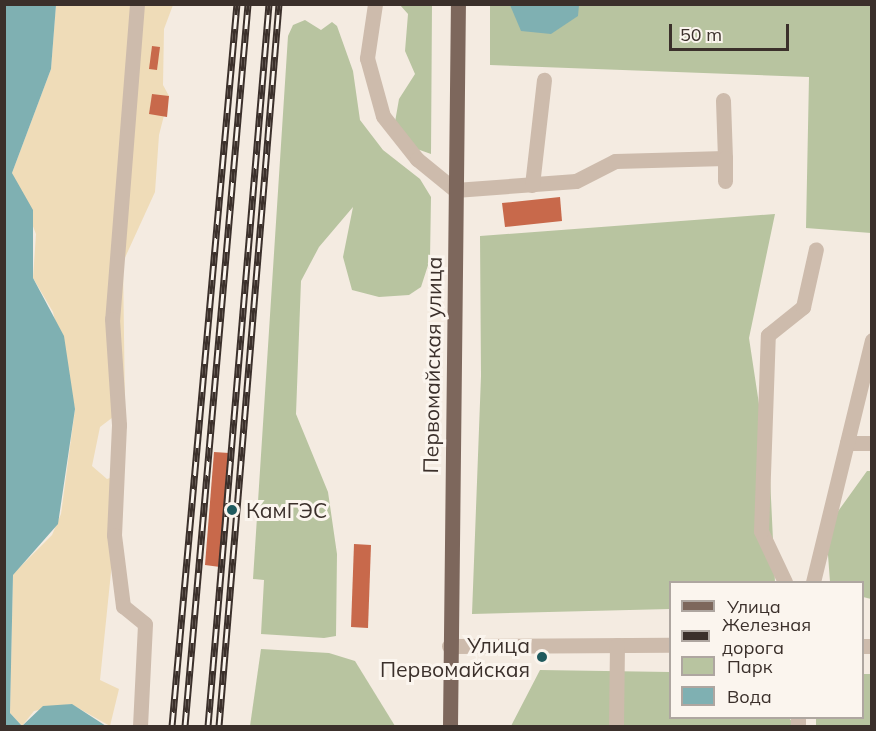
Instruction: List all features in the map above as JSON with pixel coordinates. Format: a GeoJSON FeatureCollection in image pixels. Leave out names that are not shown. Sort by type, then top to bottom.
{"type":"FeatureCollection","features":[{"type":"Feature","properties":{"kind":"main road","name":"Первомайская улица"},"geometry":{"type":"LineString","coordinates":[[450,726],[449,646],[458,4]]}},
{"type":"Feature","properties":{"kind":"street"},"geometry":{"type":"LineString","coordinates":[[137,4],[112,319],[119,425],[114,535],[123,606],[145,624],[140,726]]}},
{"type":"Feature","properties":{"kind":"street"},"geometry":{"type":"LineString","coordinates":[[375,4],[367,58],[383,116],[417,159],[455,190],[576,181],[615,161],[725,158]]}},
{"type":"Feature","properties":{"kind":"street"},"geometry":{"type":"LineString","coordinates":[[532,185],[544,81]]}},
{"type":"Feature","properties":{"kind":"street"},"geometry":{"type":"LineString","coordinates":[[723,100],[725,181]]}},
{"type":"Feature","properties":{"kind":"street"},"geometry":{"type":"LineString","coordinates":[[785,581],[761,531],[768,335],[803,307],[816,249]]}},
{"type":"Feature","properties":{"kind":"street"},"geometry":{"type":"LineString","coordinates":[[813,581],[872,340]]}},
{"type":"Feature","properties":{"kind":"street"},"geometry":{"type":"LineString","coordinates":[[847,443],[872,444]]}},
{"type":"Feature","properties":{"kind":"street"},"geometry":{"type":"LineString","coordinates":[[616,726],[617,645]]}},
{"type":"Feature","properties":{"kind":"street"},"geometry":{"type":"LineString","coordinates":[[449,646],[669,645]]}},
{"type":"Feature","properties":{"kind":"green space"},"geometry":{"type":"Polygon","coordinates":[[[400,5],[432,5],[431,154],[417,149],[395,122],[399,99],[415,74],[405,51],[408,14],[400,5]]]}},
{"type":"Feature","properties":{"kind":"green space"},"geometry":{"type":"Polygon","coordinates":[[[490,5],[871,5],[871,233],[806,228],[809,77],[490,65],[490,5]]]}},
{"type":"Feature","properties":{"kind":"green space"},"geometry":{"type":"Polygon","coordinates":[[[305,20],[321,30],[332,22],[337,26],[353,71],[360,120],[383,150],[420,179],[431,197],[430,259],[421,287],[409,295],[379,297],[352,290],[343,257],[353,207],[319,247],[301,281],[296,414],[328,492],[337,554],[336,636],[324,638],[261,634],[264,580],[253,579],[288,36],[293,25],[305,20]]]}},
{"type":"Feature","properties":{"kind":"green space"},"geometry":{"type":"Polygon","coordinates":[[[775,214],[749,338],[770,477],[775,581],[669,581],[669,609],[472,614],[481,376],[480,236],[775,214]]]}},
{"type":"Feature","properties":{"kind":"green space"},"geometry":{"type":"Polygon","coordinates":[[[867,471],[871,471],[871,599],[864,597],[864,581],[830,581],[826,528],[867,471]]]}},
{"type":"Feature","properties":{"kind":"green space"},"geometry":{"type":"Polygon","coordinates":[[[261,649],[329,653],[355,661],[395,726],[250,726],[261,649]]]}},
{"type":"Feature","properties":{"kind":"green space"},"geometry":{"type":"Polygon","coordinates":[[[540,670],[669,672],[669,719],[790,719],[796,726],[511,726],[540,670]]]}},
{"type":"Feature","properties":{"kind":"green space"},"geometry":{"type":"Polygon","coordinates":[[[864,674],[871,674],[871,726],[816,726],[816,719],[864,719],[864,674]]]}},
{"type":"Feature","properties":{"kind":"sand"},"geometry":{"type":"Polygon","coordinates":[[[56,5],[173,5],[164,29],[163,85],[169,96],[159,135],[155,192],[123,262],[125,408],[100,427],[92,466],[107,479],[121,474],[100,680],[119,689],[110,726],[71,704],[34,711],[22,726],[10,713],[13,574],[52,535],[61,514],[75,409],[53,312],[33,278],[36,234],[12,173],[51,69],[56,5]]]}},
{"type":"Feature","properties":{"kind":"water"},"geometry":{"type":"Polygon","coordinates":[[[4,5],[56,5],[51,69],[12,173],[33,210],[33,278],[64,336],[75,409],[58,524],[13,575],[10,713],[22,726],[5,726],[4,5]]]}},
{"type":"Feature","properties":{"kind":"water"},"geometry":{"type":"Polygon","coordinates":[[[510,5],[579,5],[578,16],[551,34],[521,31],[510,5]]]}},
{"type":"Feature","properties":{"kind":"water"},"geometry":{"type":"Polygon","coordinates":[[[72,704],[106,726],[22,726],[43,706],[72,704]]]}},
{"type":"Feature","properties":{"kind":"building"},"geometry":{"type":"Polygon","coordinates":[[[152,46],[160,47],[157,70],[149,69],[152,46]]]}},
{"type":"Feature","properties":{"kind":"building"},"geometry":{"type":"Polygon","coordinates":[[[152,94],[169,96],[167,117],[149,114],[152,94]]]}},
{"type":"Feature","properties":{"kind":"building"},"geometry":{"type":"Polygon","coordinates":[[[560,197],[562,221],[505,227],[502,203],[560,197]]]}},
{"type":"Feature","properties":{"kind":"building"},"geometry":{"type":"Polygon","coordinates":[[[214,452],[229,453],[220,567],[205,565],[214,452]]]}},
{"type":"Feature","properties":{"kind":"building"},"geometry":{"type":"Polygon","coordinates":[[[354,544],[371,545],[368,628],[351,627],[354,544]]]}},
{"type":"Feature","properties":{"kind":"railway"},"geometry":{"type":"LineString","coordinates":[[172,726],[237,4]]}},
{"type":"Feature","properties":{"kind":"railway"},"geometry":{"type":"LineString","coordinates":[[185,726],[248,4]]}},
{"type":"Feature","properties":{"kind":"railway"},"geometry":{"type":"LineString","coordinates":[[208,726],[269,4]]}},
{"type":"Feature","properties":{"kind":"railway"},"geometry":{"type":"LineString","coordinates":[[219,726],[279,4]]}},
{"type":"Feature","properties":{"kind":"place","name":"КамГЭС"},"geometry":{"type":"Point","coordinates":[232,510]}},
{"type":"Feature","properties":{"kind":"place","name":"Улица Первомайская"},"geometry":{"type":"Point","coordinates":[542,657]}}]}
